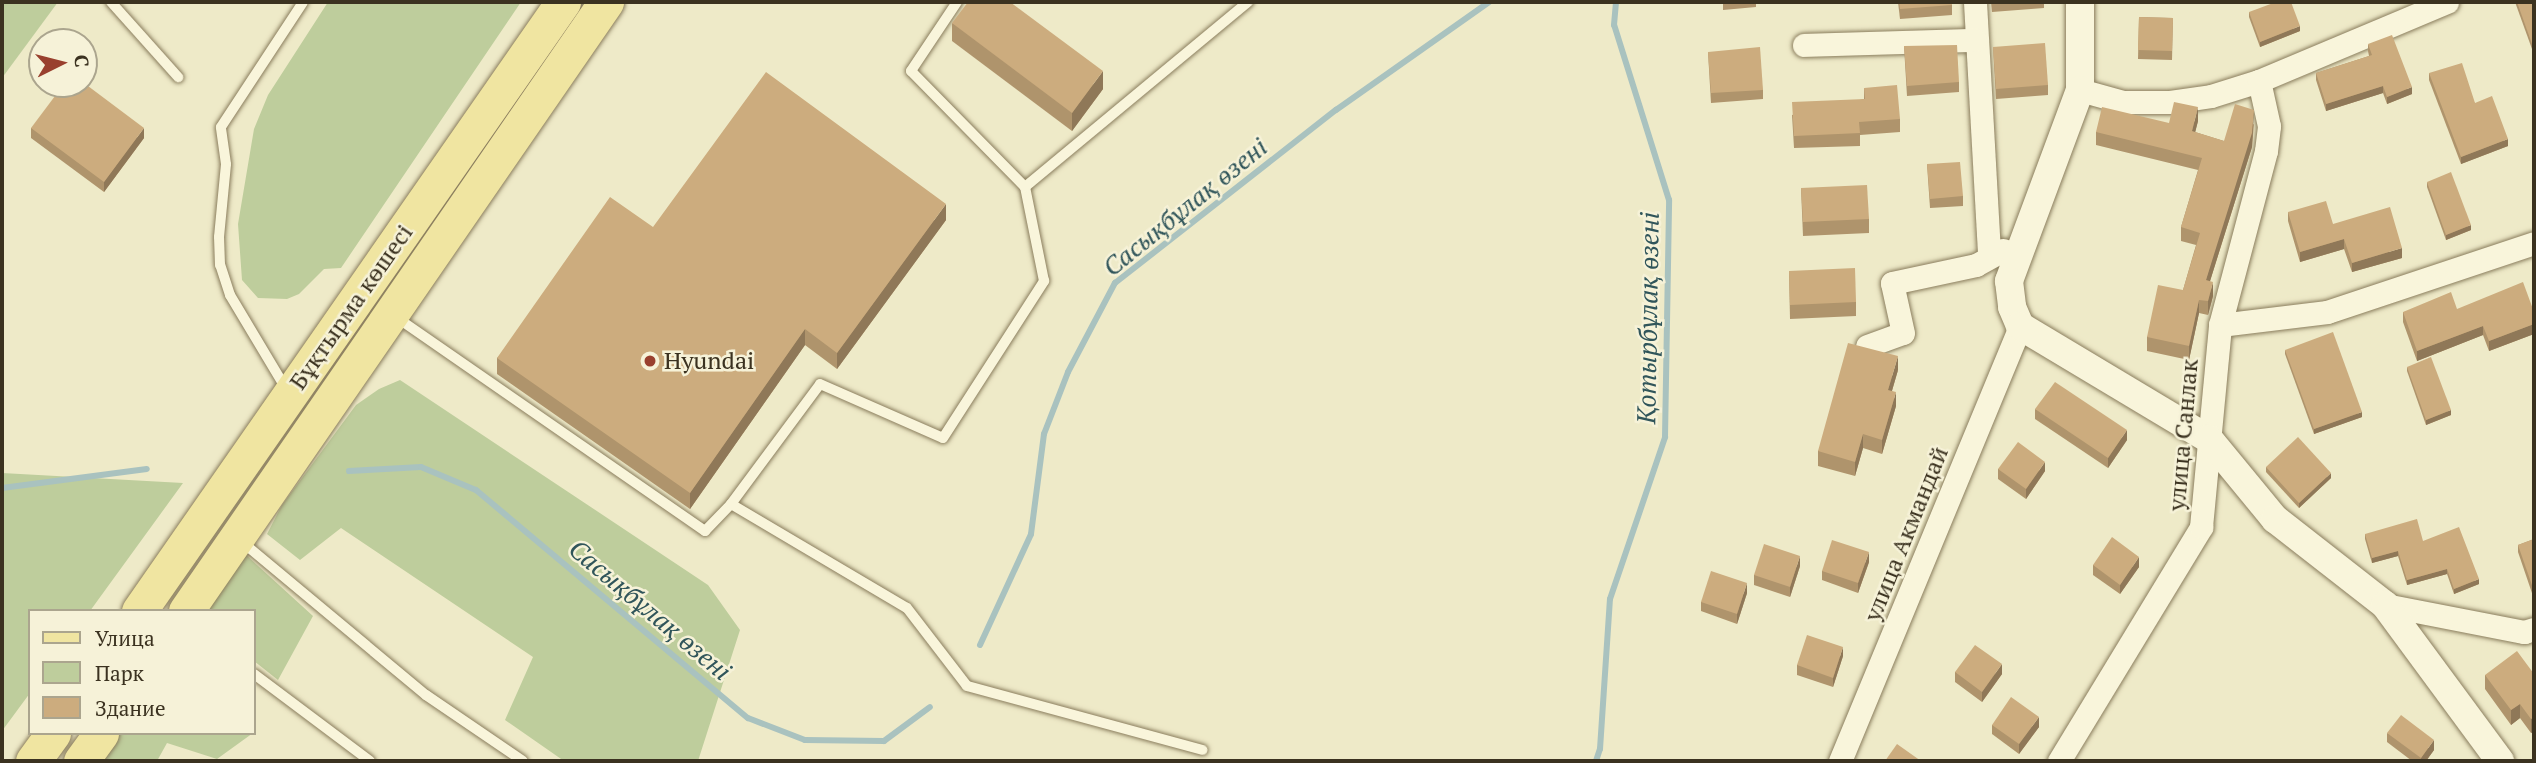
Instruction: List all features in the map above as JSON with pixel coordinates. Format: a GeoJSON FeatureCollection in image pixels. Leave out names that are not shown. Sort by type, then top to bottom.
{"type":"FeatureCollection","features":[{"type":"Feature","properties":{"kind":"main road","name":"Бұқтырма көшесі"},"geometry":{"type":"LineString","coordinates":[[140,609],[563,2]]}},
{"type":"Feature","properties":{"kind":"main road","name":"Бұқтырма көшесі"},"geometry":{"type":"LineString","coordinates":[[187,609],[606,2]]}},
{"type":"Feature","properties":{"kind":"main road"},"geometry":{"type":"LineString","coordinates":[[289,396],[320,416]]}},
{"type":"Feature","properties":{"kind":"main road"},"geometry":{"type":"LineString","coordinates":[[33,761],[52,735]]}},
{"type":"Feature","properties":{"kind":"main road"},"geometry":{"type":"LineString","coordinates":[[81,761],[100,735]]}},
{"type":"Feature","properties":{"kind":"street"},"geometry":{"type":"LineString","coordinates":[[1975,2],[1989,256]]}},
{"type":"Feature","properties":{"kind":"street"},"geometry":{"type":"LineString","coordinates":[[2080,2],[2080,90],[2009,281],[2012,307],[2020,326],[2209,439],[2276,519],[2385,605],[2500,761]]}},
{"type":"Feature","properties":{"kind":"street"},"geometry":{"type":"LineString","coordinates":[[2080,90],[2123,102],[2170,102],[2211,96],[2259,81],[2446,2]]}},
{"type":"Feature","properties":{"kind":"street"},"geometry":{"type":"LineString","coordinates":[[1804,45],[1975,40]]}},
{"type":"Feature","properties":{"kind":"street","name":"улица Санлак"},"geometry":{"type":"LineString","coordinates":[[2059,761],[2201,527],[2220,325],[2266,151],[2269,126],[2259,81]]}},
{"type":"Feature","properties":{"kind":"street"},"geometry":{"type":"LineString","coordinates":[[1867,346],[1903,333],[1892,283],[1976,265],[1989,256],[2026,241]]}},
{"type":"Feature","properties":{"kind":"street"},"geometry":{"type":"LineString","coordinates":[[2220,325],[2327,312],[2534,243]]}},
{"type":"Feature","properties":{"kind":"street","name":"улица Акмандай"},"geometry":{"type":"LineString","coordinates":[[1840,761],[2020,326]]}},
{"type":"Feature","properties":{"kind":"street"},"geometry":{"type":"LineString","coordinates":[[2385,605],[2524,632],[2534,629]]}},
{"type":"Feature","properties":{"kind":"lane"},"geometry":{"type":"LineString","coordinates":[[111,2],[178,78]]}},
{"type":"Feature","properties":{"kind":"lane"},"geometry":{"type":"LineString","coordinates":[[289,396],[278,370],[230,295],[220,265],[219,237],[226,164],[221,127],[303,2]]}},
{"type":"Feature","properties":{"kind":"lane"},"geometry":{"type":"LineString","coordinates":[[391,314],[705,531],[731,504],[820,384],[943,438],[1044,281],[1026,187],[911,71],[957,2]]}},
{"type":"Feature","properties":{"kind":"lane"},"geometry":{"type":"LineString","coordinates":[[1026,187],[1248,2]]}},
{"type":"Feature","properties":{"kind":"lane"},"geometry":{"type":"LineString","coordinates":[[731,504],[907,608],[967,686],[1202,750]]}},
{"type":"Feature","properties":{"kind":"lane"},"geometry":{"type":"LineString","coordinates":[[236,537],[426,695],[523,761]]}},
{"type":"Feature","properties":{"kind":"lane"},"geometry":{"type":"LineString","coordinates":[[256,676],[370,761]]}},
{"type":"Feature","properties":{"kind":"green space"},"geometry":{"type":"Polygon","coordinates":[[[2,2],[58,2],[39,28],[28,28],[28,43],[2,78],[2,2]]]}},
{"type":"Feature","properties":{"kind":"green space"},"geometry":{"type":"Polygon","coordinates":[[[328,2],[521,2],[341,268],[324,269],[299,294],[287,299],[258,298],[242,280],[238,224],[254,129],[268,95],[328,2]]]}},
{"type":"Feature","properties":{"kind":"green space"},"geometry":{"type":"Polygon","coordinates":[[[400,380],[708,585],[740,630],[698,761],[564,761],[505,720],[533,657],[341,528],[300,560],[267,534],[282,505],[356,405],[379,389],[400,380]]]}},
{"type":"Feature","properties":{"kind":"green space"},"geometry":{"type":"Polygon","coordinates":[[[2,473],[183,483],[91,609],[28,609],[28,696],[2,731],[2,473]]]}},
{"type":"Feature","properties":{"kind":"green space"},"geometry":{"type":"Polygon","coordinates":[[[244,553],[313,616],[278,680],[256,663],[256,609],[205,609],[244,553]]]}},
{"type":"Feature","properties":{"kind":"green space"},"geometry":{"type":"Polygon","coordinates":[[[117,735],[250,735],[217,759],[167,743],[157,761],[98,761],[117,735]]]}},
{"type":"Feature","properties":{"kind":"building"},"geometry":{"type":"Polygon","coordinates":[[[968,2],[1010,2],[1103,71],[1072,113],[952,23],[968,2]]]}},
{"type":"Feature","properties":{"kind":"building"},"geometry":{"type":"Polygon","coordinates":[[[1899,2],[1952,2],[1952,5],[1900,9],[1899,2]]]}},
{"type":"Feature","properties":{"kind":"building"},"geometry":{"type":"Polygon","coordinates":[[[2276,2],[2291,2],[2300,26],[2260,42],[2249,12],[2276,2]]]}},
{"type":"Feature","properties":{"kind":"building"},"geometry":{"type":"Polygon","coordinates":[[[2517,2],[2534,2],[2532,44],[2517,2]]]}},
{"type":"Feature","properties":{"kind":"building"},"geometry":{"type":"Polygon","coordinates":[[[2139,17],[2173,18],[2172,51],[2138,50],[2139,17]]]}},
{"type":"Feature","properties":{"kind":"building"},"geometry":{"type":"Polygon","coordinates":[[[2392,35],[2412,87],[2387,97],[2383,86],[2326,104],[2316,73],[2372,55],[2368,44],[2392,35]]]}},
{"type":"Feature","properties":{"kind":"building"},"geometry":{"type":"Polygon","coordinates":[[[2045,43],[2048,85],[1996,89],[1993,47],[2045,43]]]}},
{"type":"Feature","properties":{"kind":"building"},"geometry":{"type":"Polygon","coordinates":[[[1957,45],[1959,82],[1907,86],[1904,46],[1957,45]]]}},
{"type":"Feature","properties":{"kind":"building"},"geometry":{"type":"Polygon","coordinates":[[[1760,47],[1763,90],[1711,93],[1708,52],[1760,47]]]}},
{"type":"Feature","properties":{"kind":"building"},"geometry":{"type":"Polygon","coordinates":[[[2462,63],[2475,103],[2492,96],[2508,139],[2461,157],[2429,73],[2462,63]]]}},
{"type":"Feature","properties":{"kind":"building"},"geometry":{"type":"Polygon","coordinates":[[[766,72],[946,204],[837,353],[805,329],[690,493],[497,358],[610,197],[653,227],[766,72]]]}},
{"type":"Feature","properties":{"kind":"building"},"geometry":{"type":"Polygon","coordinates":[[[1897,85],[1900,119],[1859,122],[1860,133],[1794,136],[1792,102],[1865,99],[1864,88],[1897,85]]]}},
{"type":"Feature","properties":{"kind":"building"},"geometry":{"type":"Polygon","coordinates":[[[98,94],[144,128],[104,182],[31,128],[54,98],[98,98],[98,94]]]}},
{"type":"Feature","properties":{"kind":"building"},"geometry":{"type":"Polygon","coordinates":[[[2174,102],[2198,107],[2192,131],[2224,141],[2235,104],[2254,110],[2252,133],[2206,280],[2213,282],[2208,301],[2199,300],[2189,346],[2147,337],[2158,285],[2183,290],[2200,233],[2181,227],[2202,158],[2096,132],[2102,107],[2169,123],[2174,102]]]}},
{"type":"Feature","properties":{"kind":"building"},"geometry":{"type":"Polygon","coordinates":[[[1960,162],[1963,196],[1930,199],[1927,164],[1960,162]]]}},
{"type":"Feature","properties":{"kind":"building"},"geometry":{"type":"Polygon","coordinates":[[[2451,172],[2471,225],[2446,235],[2427,182],[2451,172]]]}},
{"type":"Feature","properties":{"kind":"building"},"geometry":{"type":"Polygon","coordinates":[[[1867,185],[1869,219],[1803,222],[1801,188],[1867,185]]]}},
{"type":"Feature","properties":{"kind":"building"},"geometry":{"type":"Polygon","coordinates":[[[2326,201],[2333,224],[2390,207],[2402,248],[2352,263],[2344,239],[2300,252],[2288,212],[2326,201]]]}},
{"type":"Feature","properties":{"kind":"building"},"geometry":{"type":"Polygon","coordinates":[[[1855,268],[1856,302],[1790,305],[1789,271],[1855,268]]]}},
{"type":"Feature","properties":{"kind":"building"},"geometry":{"type":"Polygon","coordinates":[[[2523,282],[2534,312],[2534,324],[2489,341],[2483,326],[2417,351],[2403,312],[2451,292],[2457,309],[2523,282]]]}},
{"type":"Feature","properties":{"kind":"building"},"geometry":{"type":"Polygon","coordinates":[[[2333,332],[2362,412],[2314,429],[2285,350],[2333,332]]]}},
{"type":"Feature","properties":{"kind":"building"},"geometry":{"type":"Polygon","coordinates":[[[1848,343],[1898,356],[1888,390],[1896,392],[1882,440],[1863,434],[1855,462],[1818,451],[1848,343]]]}},
{"type":"Feature","properties":{"kind":"building"},"geometry":{"type":"Polygon","coordinates":[[[2431,357],[2451,410],[2426,420],[2407,367],[2431,357]]]}},
{"type":"Feature","properties":{"kind":"building"},"geometry":{"type":"Polygon","coordinates":[[[2055,382],[2127,430],[2108,458],[2035,409],[2055,382]]]}},
{"type":"Feature","properties":{"kind":"building"},"geometry":{"type":"Polygon","coordinates":[[[2298,437],[2331,473],[2299,503],[2266,467],[2298,437]]]}},
{"type":"Feature","properties":{"kind":"building"},"geometry":{"type":"Polygon","coordinates":[[[2018,442],[2045,462],[2026,489],[1998,469],[2018,442]]]}},
{"type":"Feature","properties":{"kind":"building"},"geometry":{"type":"Polygon","coordinates":[[[2417,519],[2423,541],[2459,527],[2479,579],[2454,589],[2447,569],[2407,580],[2398,551],[2372,558],[2365,534],[2417,519]]]}},
{"type":"Feature","properties":{"kind":"building"},"geometry":{"type":"Polygon","coordinates":[[[2112,537],[2139,557],[2120,585],[2093,565],[2112,537]]]}},
{"type":"Feature","properties":{"kind":"building"},"geometry":{"type":"Polygon","coordinates":[[[2534,539],[2534,591],[2518,545],[2534,539]]]}},
{"type":"Feature","properties":{"kind":"building"},"geometry":{"type":"Polygon","coordinates":[[[1832,540],[1869,552],[1858,583],[1822,571],[1832,540]]]}},
{"type":"Feature","properties":{"kind":"building"},"geometry":{"type":"Polygon","coordinates":[[[1764,544],[1800,556],[1790,587],[1754,575],[1764,544]]]}},
{"type":"Feature","properties":{"kind":"building"},"geometry":{"type":"Polygon","coordinates":[[[1711,571],[1747,583],[1737,614],[1701,602],[1711,571]]]}},
{"type":"Feature","properties":{"kind":"building"},"geometry":{"type":"Polygon","coordinates":[[[1807,635],[1843,647],[1833,678],[1797,665],[1807,635]]]}},
{"type":"Feature","properties":{"kind":"building"},"geometry":{"type":"Polygon","coordinates":[[[1975,645],[2002,664],[1982,692],[1955,672],[1975,645]]]}},
{"type":"Feature","properties":{"kind":"building"},"geometry":{"type":"Polygon","coordinates":[[[2517,651],[2534,674],[2534,717],[2531,719],[2520,704],[2511,710],[2485,675],[2517,651]]]}},
{"type":"Feature","properties":{"kind":"building"},"geometry":{"type":"Polygon","coordinates":[[[2011,697],[2039,717],[2019,744],[1992,725],[2011,697]]]}},
{"type":"Feature","properties":{"kind":"building"},"geometry":{"type":"Polygon","coordinates":[[[2401,715],[2434,740],[2421,758],[2387,733],[2401,715]]]}},
{"type":"Feature","properties":{"kind":"building"},"geometry":{"type":"Polygon","coordinates":[[[1897,744],[1921,761],[1885,761],[1897,744]]]}},
{"type":"Feature","properties":{"kind":"waterway","name":"Сасықбұлақ өзені"},"geometry":{"type":"LineString","coordinates":[[980,645],[1031,534],[1044,434],[1068,372],[1115,283],[1336,110],[1489,2]]}},
{"type":"Feature","properties":{"kind":"waterway","name":"Қотырбұлақ өзені"},"geometry":{"type":"LineString","coordinates":[[1596,761],[1600,749],[1610,599],[1665,437],[1669,200],[1614,25],[1616,2]]}},
{"type":"Feature","properties":{"kind":"waterway","name":"Сасықбұлақ өзені"},"geometry":{"type":"LineString","coordinates":[[349,471],[421,467],[476,490],[748,718],[805,740],[884,741],[930,707]]}},
{"type":"Feature","properties":{"kind":"waterway","name":"Сасықбұлақ өзені"},"geometry":{"type":"LineString","coordinates":[[2,488],[147,469]]}},
{"type":"Feature","properties":{"kind":"place","name":"Hyundai"},"geometry":{"type":"Point","coordinates":[650,361]}}]}
